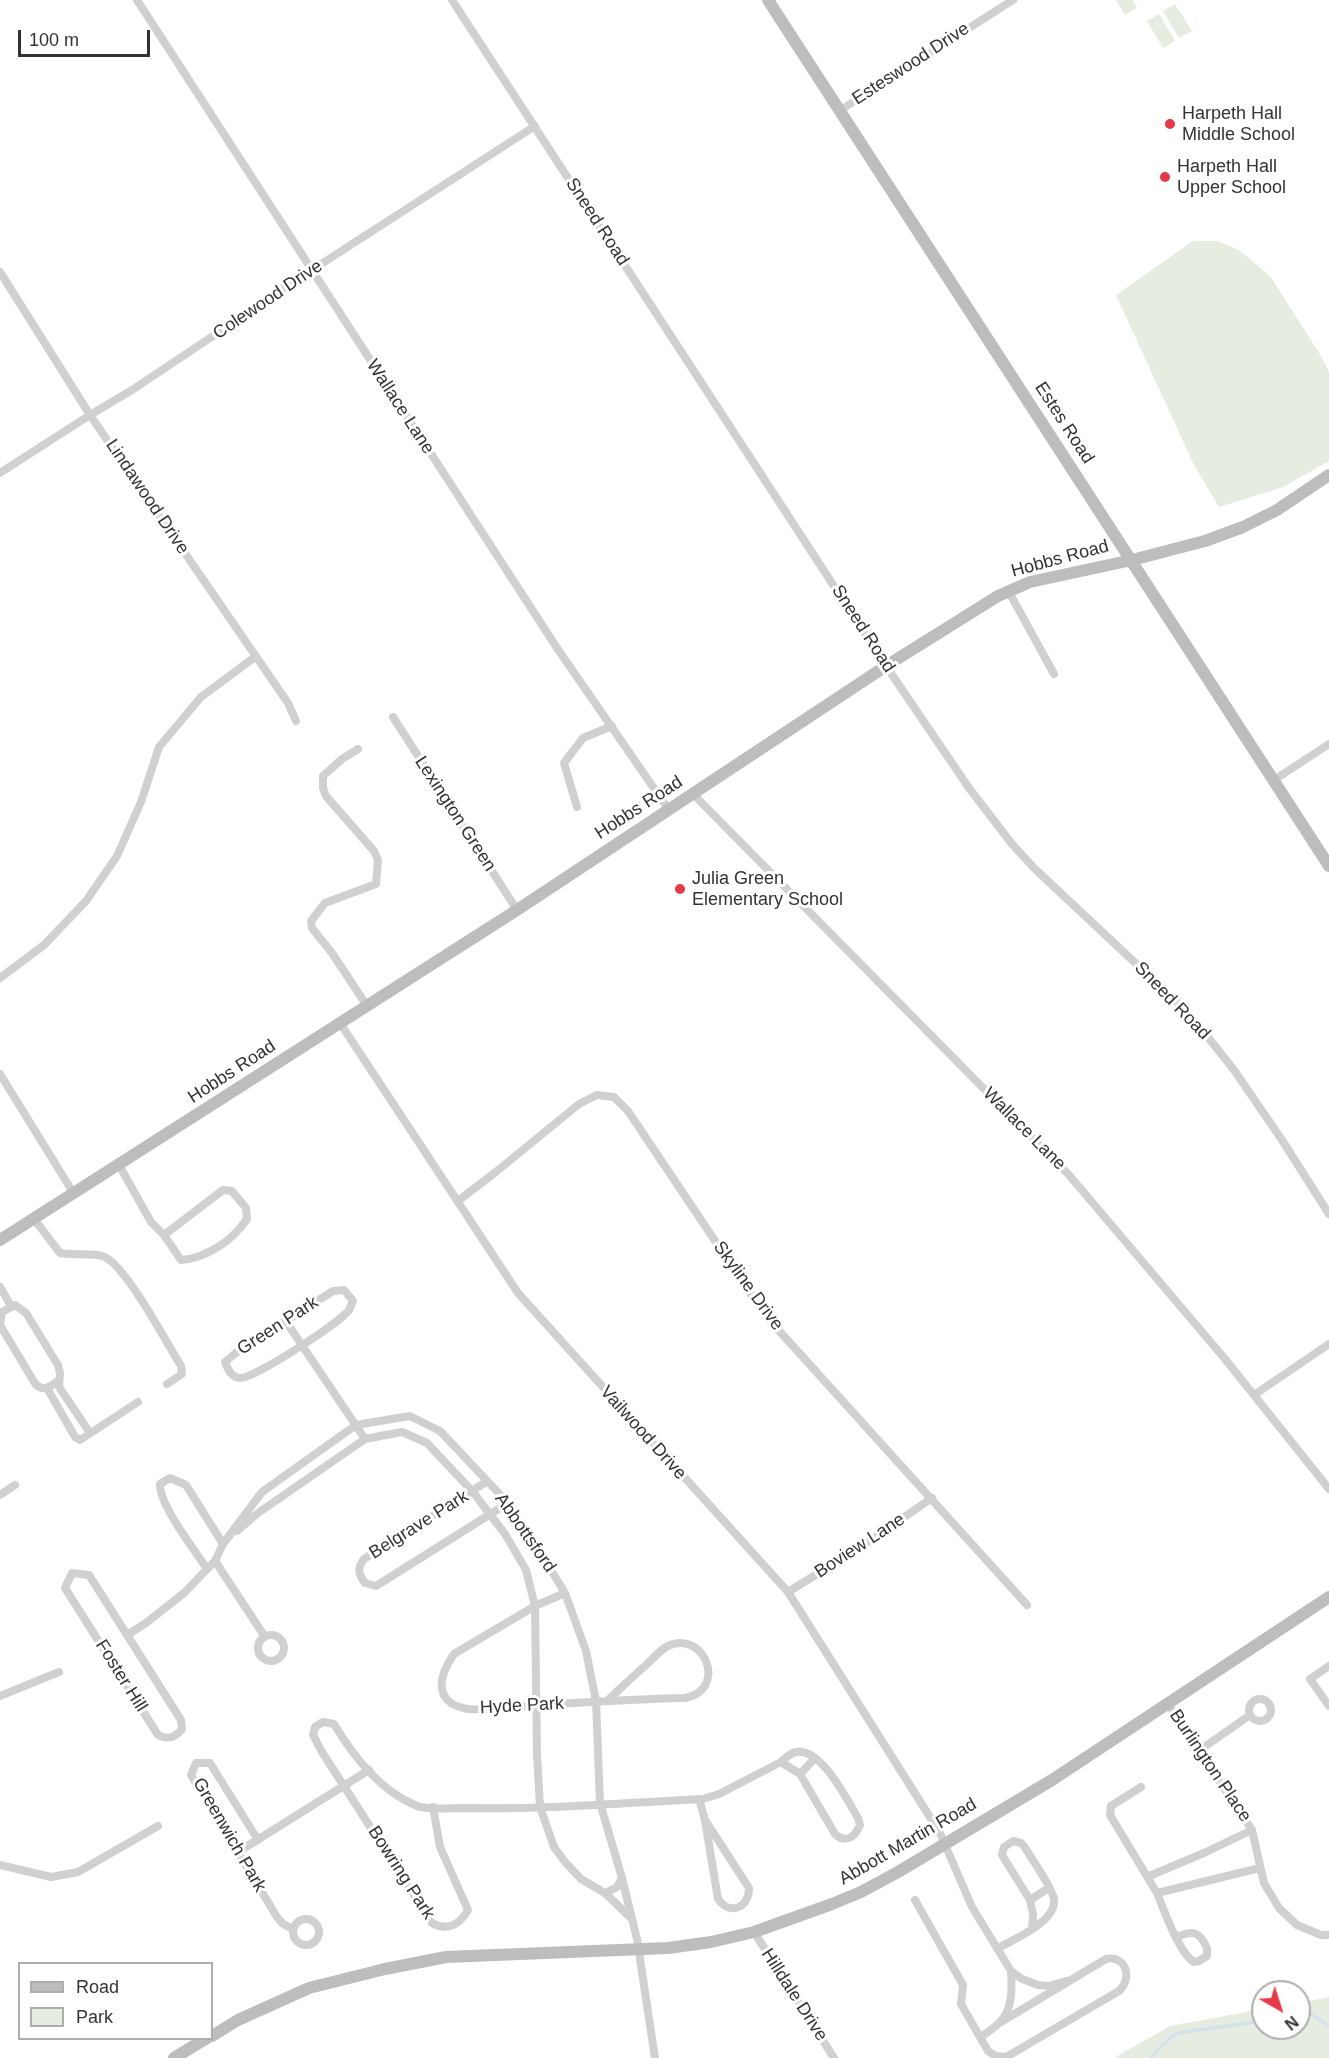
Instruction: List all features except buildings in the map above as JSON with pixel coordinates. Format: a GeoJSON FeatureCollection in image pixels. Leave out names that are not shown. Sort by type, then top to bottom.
{"type":"FeatureCollection","features":[{"type":"Feature","properties":{"kind":"main road","name":"Estes Road"},"geometry":{"type":"LineString","coordinates":[[768,0],[1329,866]]}},
{"type":"Feature","properties":{"kind":"main road","name":"Hobbs Road"},"geometry":{"type":"LineString","coordinates":[[0,1240],[517,910],[886,666],[998,596],[1030,582],[1132,560],[1205,541],[1243,527],[1277,510],[1329,475]]}},
{"type":"Feature","properties":{"kind":"main road","name":"Abbott Martin Road"},"geometry":{"type":"LineString","coordinates":[[213,2035],[238,2020],[309,1988],[395,1967],[446,1957],[668,1948],[711,1942],[754,1932],[861,1892],[1052,1780],[1329,1597]]}},
{"type":"Feature","properties":{"kind":"main road"},"geometry":{"type":"LineString","coordinates":[[174,2058],[204,2040]]}},
{"type":"Feature","properties":{"kind":"street","name":"Wallace Lane"},"geometry":{"type":"LineString","coordinates":[[137,0],[557,648],[669,810]]}},
{"type":"Feature","properties":{"kind":"street","name":"Sneed Road"},"geometry":{"type":"LineString","coordinates":[[452,0],[886,666],[969,788],[1012,844],[1034,868],[1178,1004],[1214,1045],[1282,1140],[1329,1214]]}},
{"type":"Feature","properties":{"kind":"street","name":"Esteswood Drive"},"geometry":{"type":"LineString","coordinates":[[839,111],[1014,0]]}},
{"type":"Feature","properties":{"kind":"street","name":"Colewood Drive"},"geometry":{"type":"LineString","coordinates":[[0,473],[132,390],[535,126]]}},
{"type":"Feature","properties":{"kind":"street","name":"Lindawood Drive"},"geometry":{"type":"LineString","coordinates":[[0,272],[90,415],[288,704],[296,721]]}},
{"type":"Feature","properties":{"kind":"street"},"geometry":{"type":"LineString","coordinates":[[1009,592],[1054,674]]}},
{"type":"Feature","properties":{"kind":"street"},"geometry":{"type":"LineString","coordinates":[[0,978],[44,945],[86,901],[117,856],[141,802],[159,747],[201,697],[255,657]]}},
{"type":"Feature","properties":{"kind":"street","name":"Lexington Green"},"geometry":{"type":"LineString","coordinates":[[393,717],[517,910]]}},
{"type":"Feature","properties":{"kind":"street"},"geometry":{"type":"LineString","coordinates":[[577,807],[564,763],[583,738],[612,726]]}},
{"type":"Feature","properties":{"kind":"street"},"geometry":{"type":"LineString","coordinates":[[1274,780],[1329,744]]}},
{"type":"Feature","properties":{"kind":"street"},"geometry":{"type":"LineString","coordinates":[[358,749],[323,776],[323,788],[326,796],[374,851],[378,861],[376,884],[325,903],[311,921],[312,928],[332,953],[367,1006]]}},
{"type":"Feature","properties":{"kind":"street","name":"Wallace Lane"},"geometry":{"type":"LineString","coordinates":[[693,794],[1069,1175],[1254,1395],[1329,1489]]}},
{"type":"Feature","properties":{"kind":"street","name":"Vailwood Drive"},"geometry":{"type":"LineString","coordinates":[[340,1023],[518,1293],[788,1592],[940,1833],[972,1907],[1011,1971]]}},
{"type":"Feature","properties":{"kind":"street"},"geometry":{"type":"LineString","coordinates":[[0,1074],[74,1194]]}},
{"type":"Feature","properties":{"kind":"street","name":"Skyline Drive"},"geometry":{"type":"LineString","coordinates":[[458,1201],[579,1104],[597,1095],[614,1096],[628,1111],[764,1314],[1028,1605]]}},
{"type":"Feature","properties":{"kind":"street"},"geometry":{"type":"LineString","coordinates":[[119,1165],[151,1222],[164,1234],[182,1260],[194,1259],[219,1246],[242,1227],[247,1219],[246,1208],[232,1191],[223,1190],[164,1234]]}},
{"type":"Feature","properties":{"kind":"street"},"geometry":{"type":"LineString","coordinates":[[34,1219],[60,1254],[104,1255],[116,1264],[181,1366],[182,1374],[167,1384]]}},
{"type":"Feature","properties":{"kind":"street"},"geometry":{"type":"LineString","coordinates":[[0,1287],[11,1306]]}},
{"type":"Feature","properties":{"kind":"street","name":"Green Park"},"geometry":{"type":"LineString","coordinates":[[344,1290],[353,1301],[349,1310],[302,1345],[251,1376],[242,1379],[232,1375],[225,1362],[285,1320],[333,1291],[344,1290]]}},
{"type":"Feature","properties":{"kind":"street"},"geometry":{"type":"LineString","coordinates":[[59,1380],[42,1389],[36,1384],[0,1325],[1,1310],[11,1306],[20,1308],[26,1313],[58,1365],[60,1373],[59,1387],[90,1433]]}},
{"type":"Feature","properties":{"kind":"street"},"geometry":{"type":"LineString","coordinates":[[285,1320],[365,1439]]}},
{"type":"Feature","properties":{"kind":"street"},"geometry":{"type":"LineString","coordinates":[[1254,1395],[1329,1344]]}},
{"type":"Feature","properties":{"kind":"street"},"geometry":{"type":"LineString","coordinates":[[47,1388],[75,1437],[80,1440],[138,1402]]}},
{"type":"Feature","properties":{"kind":"street","name":"Abbottsford"},"geometry":{"type":"LineString","coordinates":[[127,1635],[184,1593],[215,1561],[223,1544],[262,1492],[356,1425],[410,1416],[440,1431],[508,1503],[565,1593],[586,1652],[596,1701],[600,1803],[622,1878],[639,1949],[655,2058]]}},
{"type":"Feature","properties":{"kind":"street","name":"Abbottsford"},"geometry":{"type":"LineString","coordinates":[[223,1544],[258,1513],[365,1439],[402,1432],[427,1443],[473,1492],[505,1534],[526,1570],[535,1606],[540,1807],[554,1847],[581,1878],[604,1893],[632,1920]]}},
{"type":"Feature","properties":{"kind":"street"},"geometry":{"type":"LineString","coordinates":[[207,1569],[179,1527],[160,1491],[160,1484],[170,1478],[186,1485],[223,1544]]}},
{"type":"Feature","properties":{"kind":"street","name":"Belgrave Park"},"geometry":{"type":"LineString","coordinates":[[486,1482],[364,1558],[358,1571],[364,1583],[376,1586],[508,1503]]}},
{"type":"Feature","properties":{"kind":"street"},"geometry":{"type":"LineString","coordinates":[[0,1495],[15,1485]]}},
{"type":"Feature","properties":{"kind":"street","name":"Boview Lane"},"geometry":{"type":"LineString","coordinates":[[788,1592],[860,1548],[932,1497]]}},
{"type":"Feature","properties":{"kind":"street"},"geometry":{"type":"LineString","coordinates":[[215,1561],[265,1637]]}},
{"type":"Feature","properties":{"kind":"street","name":"Foster Hill"},"geometry":{"type":"LineString","coordinates":[[72,1573],[89,1575],[127,1635],[181,1720],[182,1730],[175,1737],[168,1739],[158,1735],[111,1662],[65,1588],[72,1573]]}},
{"type":"Feature","properties":{"kind":"street","name":"Hyde Park"},"geometry":{"type":"LineString","coordinates":[[565,1593],[535,1606],[454,1654],[446,1665],[441,1683],[446,1697],[451,1703],[467,1709],[691,1697],[703,1688],[709,1674],[706,1659],[690,1646],[683,1644],[668,1646],[607,1701]]}},
{"type":"Feature","properties":{"kind":"street"},"geometry":{"type":"LineString","coordinates":[[1329,1666],[1310,1679],[1329,1706]]}},
{"type":"Feature","properties":{"kind":"street"},"geometry":{"type":"LineString","coordinates":[[0,1696],[59,1672]]}},
{"type":"Feature","properties":{"kind":"street","name":"Burlington Place"},"geometry":{"type":"LineString","coordinates":[[1168,1704],[1252,1830],[1264,1883],[1279,1908],[1289,1920],[1306,1930],[1329,1935]]}},
{"type":"Feature","properties":{"kind":"street"},"geometry":{"type":"LineString","coordinates":[[1200,1750],[1250,1715]]}},
{"type":"Feature","properties":{"kind":"street","name":"Bowring Park"},"geometry":{"type":"LineString","coordinates":[[433,1808],[440,1847],[468,1910],[462,1921],[440,1928],[432,1923],[322,1752],[313,1735],[315,1727],[323,1722],[334,1724],[348,1748],[381,1785],[418,1807],[433,1808],[540,1807],[699,1799],[719,1794],[797,1752],[815,1758]]}},
{"type":"Feature","properties":{"kind":"street"},"geometry":{"type":"LineString","coordinates":[[781,1762],[800,1774],[835,1834],[840,1838],[848,1839],[854,1836],[860,1825],[858,1818],[827,1769],[815,1758],[800,1774]]}},
{"type":"Feature","properties":{"kind":"street","name":"Greenwich Park"},"geometry":{"type":"LineString","coordinates":[[258,1840],[210,1763],[196,1763],[191,1775],[277,1917],[283,1924],[294,1929]]}},
{"type":"Feature","properties":{"kind":"street"},"geometry":{"type":"LineString","coordinates":[[238,1852],[369,1770]]}},
{"type":"Feature","properties":{"kind":"street"},"geometry":{"type":"LineString","coordinates":[[1141,1787],[1111,1806],[1110,1815],[1157,1893],[1177,1937]]}},
{"type":"Feature","properties":{"kind":"street"},"geometry":{"type":"LineString","coordinates":[[699,1799],[705,1820],[718,1899],[722,1905],[730,1909],[740,1907],[746,1902],[749,1888],[705,1820]]}},
{"type":"Feature","properties":{"kind":"street"},"geometry":{"type":"LineString","coordinates":[[0,1865],[51,1877],[78,1872],[158,1826]]}},
{"type":"Feature","properties":{"kind":"street"},"geometry":{"type":"LineString","coordinates":[[1147,1877],[1252,1830]]}},
{"type":"Feature","properties":{"kind":"street"},"geometry":{"type":"LineString","coordinates":[[997,1949],[1032,1929],[1052,1913],[1054,1901],[1049,1888],[1024,1846],[1017,1841],[1004,1847],[1002,1855],[1030,1900],[1033,1914],[1032,1929]]}},
{"type":"Feature","properties":{"kind":"street"},"geometry":{"type":"LineString","coordinates":[[1157,1893],[1260,1868]]}},
{"type":"Feature","properties":{"kind":"street"},"geometry":{"type":"LineString","coordinates":[[604,1893],[617,1887],[622,1878]]}},
{"type":"Feature","properties":{"kind":"street"},"geometry":{"type":"LineString","coordinates":[[1030,1900],[1049,1888]]}},
{"type":"Feature","properties":{"kind":"street"},"geometry":{"type":"LineString","coordinates":[[915,1900],[963,1985],[961,2004],[988,2051],[1002,2058],[1119,1991],[1126,1983],[1127,1976],[1122,1963],[1112,1958],[1099,1962],[1001,2022],[981,2037]]}},
{"type":"Feature","properties":{"kind":"street","name":"Hilldale Drive"},"geometry":{"type":"LineString","coordinates":[[754,1932],[834,2058]]}},
{"type":"Feature","properties":{"kind":"street"},"geometry":{"type":"LineString","coordinates":[[1011,1971],[1038,1985],[1049,1986],[1066,1981]]}},
{"type":"Feature","properties":{"kind":"street"},"geometry":{"type":"LineString","coordinates":[[1001,2022],[1011,1995],[1011,1971]]}},
{"type":"Feature","properties":{"kind":"green space"},"geometry":{"type":"Polygon","coordinates":[[[1116,0],[1133,0],[1137,8],[1125,15],[1116,0]]]}},
{"type":"Feature","properties":{"kind":"green space"},"geometry":{"type":"Polygon","coordinates":[[[1175,4],[1192,31],[1179,38],[1163,11],[1175,4]]]}},
{"type":"Feature","properties":{"kind":"green space"},"geometry":{"type":"Polygon","coordinates":[[[1159,14],[1175,41],[1163,48],[1147,21],[1159,14]]]}},
{"type":"Feature","properties":{"kind":"green space"},"geometry":{"type":"Polygon","coordinates":[[[1193,241],[1217,241],[1239,250],[1270,276],[1329,372],[1329,461],[1283,487],[1219,507],[1194,465],[1116,295],[1193,241]]]}},
{"type":"Feature","properties":{"kind":"green space"},"geometry":{"type":"Polygon","coordinates":[[[1329,1997],[1329,2058],[1114,2058],[1170,2026],[1251,2011],[1251,2040],[1311,2040],[1311,2001],[1329,1997]]]}},
{"type":"Feature","properties":{"kind":"waterway"},"geometry":{"type":"LineString","coordinates":[[1311,2014],[1329,2026]]}},
{"type":"Feature","properties":{"kind":"waterway"},"geometry":{"type":"LineString","coordinates":[[1151,2058],[1177,2033],[1251,2023]]}},
{"type":"Feature","properties":{"kind":"place","name":"Harpeth Hall Middle School"},"geometry":{"type":"Point","coordinates":[1170,124]}},
{"type":"Feature","properties":{"kind":"place","name":"Harpeth Hall Upper School"},"geometry":{"type":"Point","coordinates":[1165,177]}},
{"type":"Feature","properties":{"kind":"place","name":"Julia Green Elementary School"},"geometry":{"type":"Point","coordinates":[680,889]}}]}
